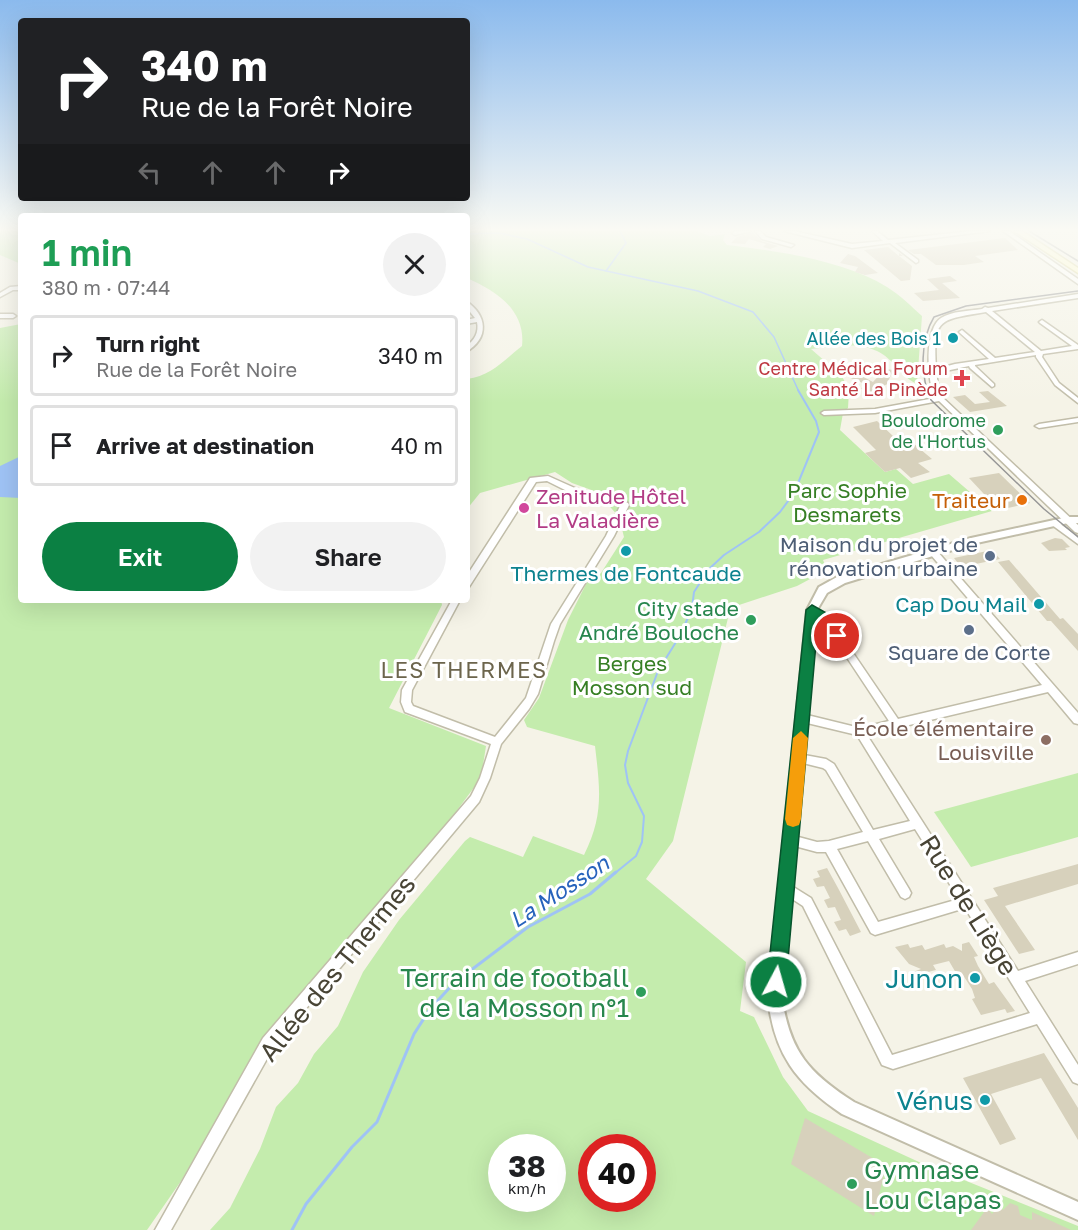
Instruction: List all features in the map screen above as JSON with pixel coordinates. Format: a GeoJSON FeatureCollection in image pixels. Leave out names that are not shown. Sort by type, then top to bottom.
{"type":"FeatureCollection","features":[{"type":"Feature","properties":{"kind":"street"},"geometry":{"type":"LineString","coordinates":[[1078,296],[957,314],[939,322],[933,336],[939,366],[934,388],[940,399],[1073,520],[1078,530]]}},
{"type":"Feature","properties":{"kind":"street"},"geometry":{"type":"LineString","coordinates":[[470,308],[480,319],[482,328],[479,338],[470,346]]}},
{"type":"Feature","properties":{"kind":"street"},"geometry":{"type":"LineString","coordinates":[[985,309],[1040,352]]}},
{"type":"Feature","properties":{"kind":"street"},"geometry":{"type":"LineString","coordinates":[[0,316],[13,316]]}},
{"type":"Feature","properties":{"kind":"street"},"geometry":{"type":"LineString","coordinates":[[470,321],[480,319]]}},
{"type":"Feature","properties":{"kind":"street"},"geometry":{"type":"LineString","coordinates":[[1042,322],[1078,347]]}},
{"type":"Feature","properties":{"kind":"street"},"geometry":{"type":"LineString","coordinates":[[962,332],[994,360]]}},
{"type":"Feature","properties":{"kind":"street"},"geometry":{"type":"LineString","coordinates":[[939,366],[955,366],[1078,347]]}},
{"type":"Feature","properties":{"kind":"street"},"geometry":{"type":"LineString","coordinates":[[1040,352],[1039,357],[1053,380],[1078,401]]}},
{"type":"Feature","properties":{"kind":"street"},"geometry":{"type":"LineString","coordinates":[[972,363],[972,367],[992,385]]}},
{"type":"Feature","properties":{"kind":"street"},"geometry":{"type":"LineString","coordinates":[[824,413],[875,411],[940,399]]}},
{"type":"Feature","properties":{"kind":"street"},"geometry":{"type":"LineString","coordinates":[[1039,426],[1078,420]]}},
{"type":"Feature","properties":{"kind":"street","name":"Allée des Thermes"},"geometry":{"type":"LineString","coordinates":[[163,1230],[268,1043],[475,799],[497,742],[532,696],[545,651],[555,627],[576,588],[610,540],[625,505],[574,491],[548,478],[539,478],[530,486],[470,579]]}},
{"type":"Feature","properties":{"kind":"street"},"geometry":{"type":"LineString","coordinates":[[1078,515],[1073,520],[971,541],[833,583],[819,595],[812,610],[787,889],[776,982],[776,1011],[781,1033],[807,1078],[824,1093],[848,1108],[1078,1210]]}},
{"type":"Feature","properties":{"kind":"street"},"geometry":{"type":"LineString","coordinates":[[1055,523],[1078,541]]}},
{"type":"Feature","properties":{"kind":"street"},"geometry":{"type":"LineString","coordinates":[[934,553],[1078,720]]}},
{"type":"Feature","properties":{"kind":"street"},"geometry":{"type":"LineString","coordinates":[[454,603],[407,690],[406,702],[409,709],[497,742]]}},
{"type":"Feature","properties":{"kind":"street"},"geometry":{"type":"LineString","coordinates":[[812,610],[825,618],[896,724]]}},
{"type":"Feature","properties":{"kind":"street"},"geometry":{"type":"LineString","coordinates":[[803,718],[860,732],[1051,687]]}},
{"type":"Feature","properties":{"kind":"street","name":"Rue de Liège"},"geometry":{"type":"LineString","coordinates":[[860,732],[1078,1077]]}},
{"type":"Feature","properties":{"kind":"street"},"geometry":{"type":"LineString","coordinates":[[799,758],[830,767],[905,893]]}},
{"type":"Feature","properties":{"kind":"street"},"geometry":{"type":"LineString","coordinates":[[791,840],[817,847],[829,846],[917,824]]}},
{"type":"Feature","properties":{"kind":"street"},"geometry":{"type":"LineString","coordinates":[[829,846],[874,929],[967,902]]}},
{"type":"Feature","properties":{"kind":"street"},"geometry":{"type":"LineString","coordinates":[[787,889],[807,902],[887,1060],[893,1062],[1040,1016]]}},
{"type":"Feature","properties":{"kind":"street"},"geometry":{"type":"LineString","coordinates":[[1015,978],[1078,958]]}},
{"type":"Feature","properties":{"kind":"green space"},"geometry":{"type":"Polygon","coordinates":[[[489,288],[889,288],[922,316],[917,384],[906,377],[883,354],[869,348],[844,346],[811,349],[842,376],[849,391],[848,408],[843,413],[840,430],[885,472],[896,469],[913,484],[949,474],[992,511],[823,560],[827,570],[797,586],[739,605],[729,614],[673,841],[646,879],[746,962],[740,1011],[754,1017],[783,1077],[808,1111],[919,1162],[1078,1226],[1078,1230],[210,1230],[230,1208],[260,1149],[276,1107],[298,1083],[314,1054],[338,1026],[363,972],[399,920],[465,841],[470,837],[523,857],[533,836],[584,855],[595,827],[599,789],[595,746],[527,727],[524,720],[539,698],[568,620],[591,574],[601,573],[624,537],[619,517],[597,492],[572,483],[555,472],[480,493],[470,505],[470,378],[490,371],[522,346],[519,321],[506,303],[489,288]]]}},
{"type":"Feature","properties":{"kind":"green space"},"geometry":{"type":"Polygon","coordinates":[[[18,325],[18,603],[442,603],[389,708],[486,746],[481,778],[441,832],[266,1037],[181,1181],[147,1230],[0,1230],[0,328],[18,325]]]}},
{"type":"Feature","properties":{"kind":"green space"},"geometry":{"type":"Polygon","coordinates":[[[1078,773],[1078,837],[971,867],[934,812],[1078,773]]]}},
{"type":"Feature","properties":{"kind":"water"},"geometry":{"type":"Polygon","coordinates":[[[18,457],[18,498],[0,497],[0,466],[18,457]]]}},
{"type":"Feature","properties":{"kind":"building"},"geometry":{"type":"Polygon","coordinates":[[[937,288],[948,288],[960,298],[923,301],[914,293],[939,290],[937,288]]]}},
{"type":"Feature","properties":{"kind":"building"},"geometry":{"type":"Polygon","coordinates":[[[885,369],[894,370],[888,381],[891,382],[869,394],[861,388],[870,386],[848,377],[854,372],[873,382],[885,369]]]}},
{"type":"Feature","properties":{"kind":"building"},"geometry":{"type":"Polygon","coordinates":[[[988,391],[1007,406],[970,412],[953,397],[965,395],[975,404],[990,402],[979,392],[988,391]]]}},
{"type":"Feature","properties":{"kind":"building"},"geometry":{"type":"Polygon","coordinates":[[[877,421],[893,436],[902,434],[932,459],[918,463],[930,472],[911,478],[900,468],[885,472],[865,453],[876,450],[853,427],[877,421]]]}},
{"type":"Feature","properties":{"kind":"building"},"geometry":{"type":"Polygon","coordinates":[[[999,473],[1030,503],[999,510],[969,478],[999,473]]]}},
{"type":"Feature","properties":{"kind":"building"},"geometry":{"type":"Polygon","coordinates":[[[1055,538],[1062,539],[1070,547],[1065,548],[1067,550],[1049,551],[1041,543],[1055,538]]]}},
{"type":"Feature","properties":{"kind":"building"},"geometry":{"type":"Polygon","coordinates":[[[992,550],[1000,559],[961,567],[954,558],[992,550]]]}},
{"type":"Feature","properties":{"kind":"building","name":"Cap Dou Mail"},"geometry":{"type":"Polygon","coordinates":[[[1009,560],[1060,619],[1063,618],[1078,634],[1078,651],[1051,621],[1047,621],[998,562],[1009,560]]]}},
{"type":"Feature","properties":{"kind":"building"},"geometry":{"type":"Polygon","coordinates":[[[1078,864],[1078,884],[1005,906],[1035,950],[1019,954],[984,900],[998,896],[993,888],[1078,864]]]}},
{"type":"Feature","properties":{"kind":"building"},"geometry":{"type":"Polygon","coordinates":[[[827,868],[861,932],[850,936],[846,929],[839,931],[834,922],[841,920],[835,907],[828,908],[824,900],[830,898],[824,886],[817,887],[813,879],[820,877],[817,871],[827,868]]]}},
{"type":"Feature","properties":{"kind":"building","name":"Junon"},"geometry":{"type":"Polygon","coordinates":[[[969,942],[978,956],[974,957],[978,966],[989,984],[994,982],[1015,1011],[1007,1013],[1005,1009],[981,1015],[972,999],[975,998],[972,989],[961,972],[956,973],[949,961],[933,965],[936,970],[928,972],[931,977],[918,981],[913,972],[921,969],[909,964],[895,947],[908,944],[910,948],[922,945],[925,950],[944,944],[946,948],[953,946],[962,951],[962,944],[969,942]]]}},
{"type":"Feature","properties":{"kind":"building","name":"Vénus"},"geometry":{"type":"Polygon","coordinates":[[[1044,1053],[1078,1108],[1078,1140],[1041,1078],[991,1094],[1016,1139],[1000,1145],[963,1078],[1044,1053]]]}},
{"type":"Feature","properties":{"kind":"building","name":"Gymnase Lou Clapas"},"geometry":{"type":"Polygon","coordinates":[[[805,1118],[886,1166],[874,1216],[791,1164],[805,1118]]]}},
{"type":"Feature","properties":{"kind":"building"},"geometry":{"type":"Polygon","coordinates":[[[1010,1203],[1018,1206],[1020,1215],[1032,1220],[1032,1212],[1071,1230],[971,1230],[987,1208],[992,1214],[999,1205],[1003,1210],[1010,1203]]]}},
{"type":"Feature","properties":{"kind":"waterway","name":"La Mosson"},"geometry":{"type":"LineString","coordinates":[[686,288],[753,312],[774,337],[798,391]]}},
{"type":"Feature","properties":{"kind":"waterway","name":"La Mosson"},"geometry":{"type":"LineString","coordinates":[[614,874],[636,856],[642,842],[644,816],[628,783],[625,765],[628,751],[658,671],[681,634],[692,608],[694,592],[709,569],[724,555],[759,532],[780,512],[794,493],[819,432],[816,421],[798,391]]}},
{"type":"Feature","properties":{"kind":"waterway","name":"La Mosson"},"geometry":{"type":"LineString","coordinates":[[292,1230],[306,1204],[352,1147],[377,1122],[414,1034],[430,1009],[454,983],[528,927],[590,894],[616,872]]}},
{"type":"Feature","properties":{"kind":"tram line"},"geometry":{"type":"LineString","coordinates":[[1078,291],[966,306],[934,317],[926,336],[923,358],[925,380],[931,400],[1044,509],[1078,537]]}},
{"type":"Feature","properties":{"kind":"slow traffic"},"geometry":{"type":"LineString","coordinates":[[793,819],[801,738]]}},
{"type":"Feature","properties":{"kind":"place","name":"Allée des Bois 1"},"geometry":{"type":"Point","coordinates":[953,338]}},
{"type":"Feature","properties":{"kind":"place","name":"Centre Médical Forum Santé La Pinède"},"geometry":{"type":"Point","coordinates":[962,378]}},
{"type":"Feature","properties":{"kind":"place","name":"Boulodrome de l'Hortus"},"geometry":{"type":"Point","coordinates":[998,430]}},
{"type":"Feature","properties":{"kind":"place","name":"Traiteur"},"geometry":{"type":"Point","coordinates":[1022,500]}},
{"type":"Feature","properties":{"kind":"place","name":"Zenitude Hôtel La Valadière"},"geometry":{"type":"Point","coordinates":[524,508]}},
{"type":"Feature","properties":{"kind":"place","name":"Thermes de Fontcaude"},"geometry":{"type":"Point","coordinates":[626,551]}},
{"type":"Feature","properties":{"kind":"place","name":"Maison du projet de rénovation urbaine"},"geometry":{"type":"Point","coordinates":[990,556]}},
{"type":"Feature","properties":{"kind":"place","name":"Cap Dou Mail"},"geometry":{"type":"Point","coordinates":[1039,604]}},
{"type":"Feature","properties":{"kind":"place","name":"City stade André Bouloche"},"geometry":{"type":"Point","coordinates":[751,620]}},
{"type":"Feature","properties":{"kind":"place","name":"Square de Corte"},"geometry":{"type":"Point","coordinates":[969,630]}},
{"type":"Feature","properties":{"kind":"place","name":"École élémentaire Louisville"},"geometry":{"type":"Point","coordinates":[1046,740]}},
{"type":"Feature","properties":{"kind":"place","name":"Junon"},"geometry":{"type":"Point","coordinates":[975,978]}},
{"type":"Feature","properties":{"kind":"place","name":"Terrain de football de la Mosson n°1"},"geometry":{"type":"Point","coordinates":[641,992]}},
{"type":"Feature","properties":{"kind":"place","name":"Vénus"},"geometry":{"type":"Point","coordinates":[985,1100]}},
{"type":"Feature","properties":{"kind":"place","name":"Gymnase Lou Clapas"},"geometry":{"type":"Point","coordinates":[852,1184]}},
{"type":"Feature","properties":{"kind":"district","name":"LES THERMES"},"geometry":{"type":"Point","coordinates":[464,669]}},
{"type":"Feature","properties":{"kind":"route"},"geometry":{"type":"LineString","coordinates":[[776,982],[789,868],[812,610],[825,618],[837,636]]}},
{"type":"Feature","properties":{"kind":"park label","name":"Parc Sophie Desmarets"},"geometry":{"type":"Point","coordinates":[847,502]}},
{"type":"Feature","properties":{"kind":"park label","name":"Berges Mosson sud"},"geometry":{"type":"Point","coordinates":[632,675]}}]}
